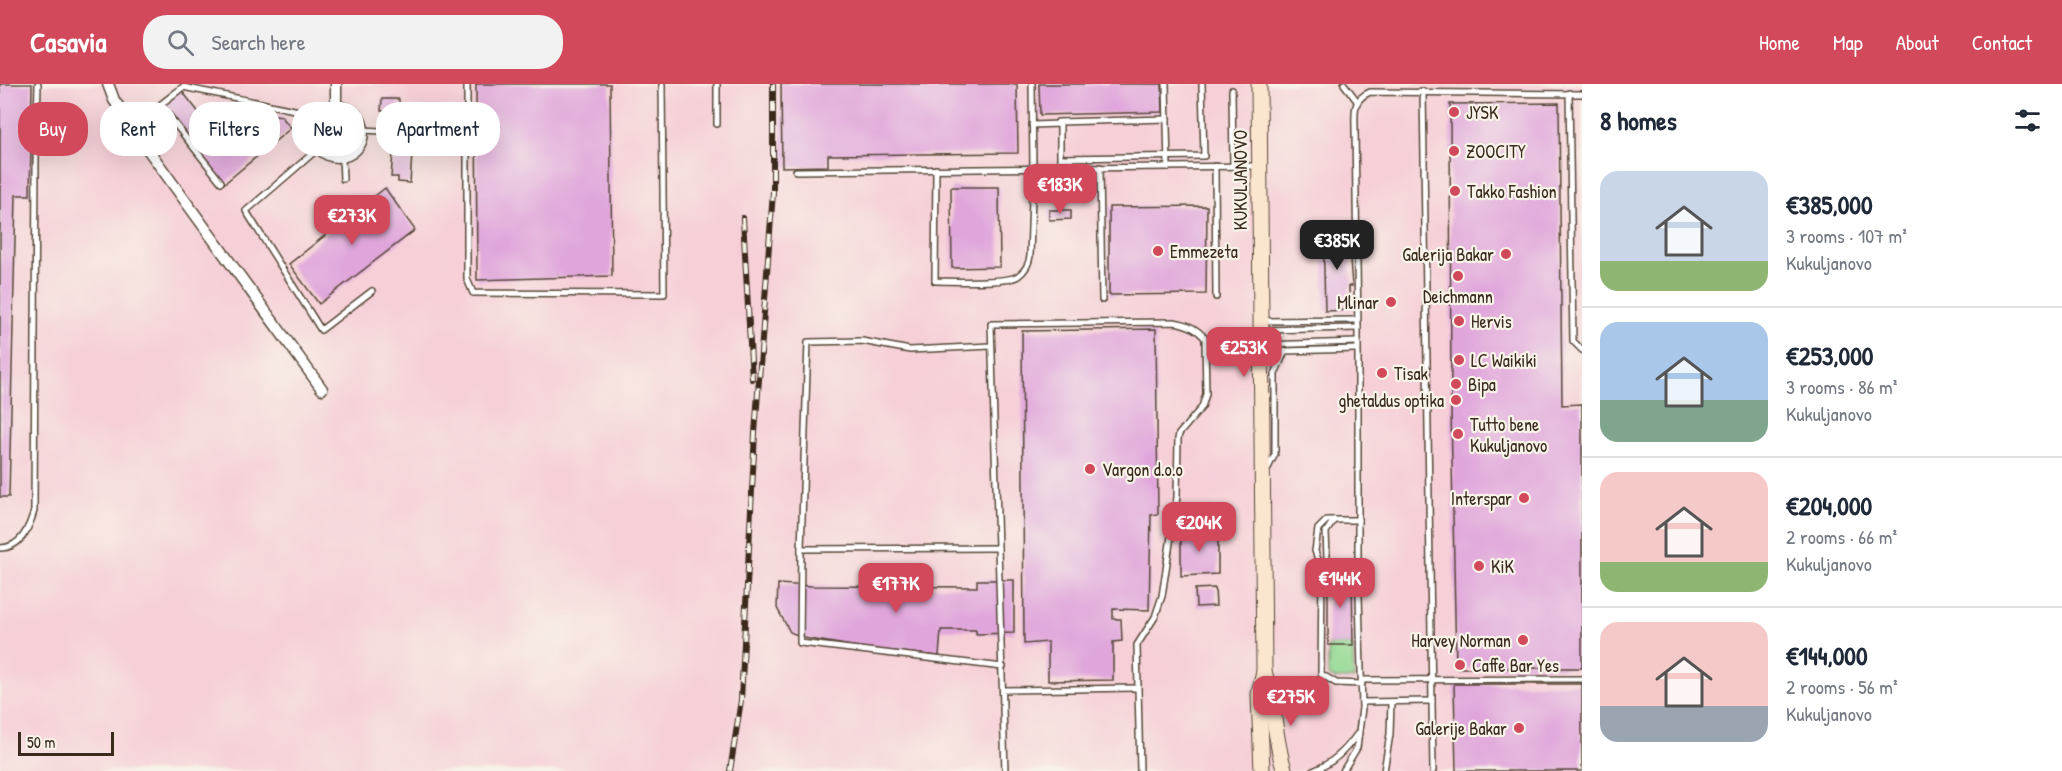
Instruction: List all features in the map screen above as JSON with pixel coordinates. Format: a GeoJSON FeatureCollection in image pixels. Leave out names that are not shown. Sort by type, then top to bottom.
{"type":"FeatureCollection","features":[{"type":"Feature","properties":{"kind":"main road","name":"KUKULJANOVO"},"geometry":{"type":"LineString","coordinates":[[1259,84],[1264,672]]}},
{"type":"Feature","properties":{"kind":"main road"},"geometry":{"type":"LineString","coordinates":[[1264,672],[1270,691],[1275,735],[1288,770],[1264,771],[1259,694],[1264,672]]}},
{"type":"Feature","properties":{"kind":"street"},"geometry":{"type":"LineString","coordinates":[[108,84],[114,100],[131,126],[322,389]]}},
{"type":"Feature","properties":{"kind":"street"},"geometry":{"type":"LineString","coordinates":[[336,84],[336,102]]}},
{"type":"Feature","properties":{"kind":"street"},"geometry":{"type":"LineString","coordinates":[[331,156],[342,157]]}},
{"type":"Feature","properties":{"kind":"lane"},"geometry":{"type":"LineString","coordinates":[[0,548],[8,548],[27,533],[34,511],[38,84]]}},
{"type":"Feature","properties":{"kind":"lane"},"geometry":{"type":"LineString","coordinates":[[467,84],[467,279],[472,293],[664,294],[662,84]]}},
{"type":"Feature","properties":{"kind":"lane"},"geometry":{"type":"LineString","coordinates":[[717,84],[717,124]]}},
{"type":"Feature","properties":{"kind":"lane"},"geometry":{"type":"LineString","coordinates":[[936,170],[935,281],[1008,279],[1018,276],[1025,270],[1030,256],[1033,168],[1032,84]]}},
{"type":"Feature","properties":{"kind":"lane"},"geometry":{"type":"LineString","coordinates":[[1166,84],[1168,166]]}},
{"type":"Feature","properties":{"kind":"lane"},"geometry":{"type":"LineString","coordinates":[[1032,124],[1060,124],[1060,158],[1204,156],[1202,84]]}},
{"type":"Feature","properties":{"kind":"lane"},"geometry":{"type":"LineString","coordinates":[[1344,84],[1357,101]]}},
{"type":"Feature","properties":{"kind":"lane"},"geometry":{"type":"LineString","coordinates":[[221,182],[160,105],[183,87],[292,109]]}},
{"type":"Feature","properties":{"kind":"lane"},"geometry":{"type":"LineString","coordinates":[[1232,90],[1233,166]]}},
{"type":"Feature","properties":{"kind":"lane"},"geometry":{"type":"LineString","coordinates":[[1423,91],[1433,771]]}},
{"type":"Feature","properties":{"kind":"lane"},"geometry":{"type":"LineString","coordinates":[[1343,771],[1349,765],[1356,748],[1362,702],[1354,129],[1357,101],[1370,92],[1582,94]]}},
{"type":"Feature","properties":{"kind":"lane"},"geometry":{"type":"LineString","coordinates":[[1569,93],[1573,341],[1582,350]]}},
{"type":"Feature","properties":{"kind":"lane"},"geometry":{"type":"LineString","coordinates":[[1032,124],[1167,119]]}},
{"type":"Feature","properties":{"kind":"lane"},"geometry":{"type":"LineString","coordinates":[[310,156],[246,210],[321,330],[372,291]]}},
{"type":"Feature","properties":{"kind":"lane"},"geometry":{"type":"LineString","coordinates":[[342,157],[343,179]]}},
{"type":"Feature","properties":{"kind":"lane"},"geometry":{"type":"LineString","coordinates":[[1215,166],[1216,297]]}},
{"type":"Feature","properties":{"kind":"lane"},"geometry":{"type":"LineString","coordinates":[[796,171],[1260,166]]}},
{"type":"Feature","properties":{"kind":"lane"},"geometry":{"type":"LineString","coordinates":[[1100,167],[1101,300]]}},
{"type":"Feature","properties":{"kind":"lane"},"geometry":{"type":"LineString","coordinates":[[1260,332],[1357,320]]}},
{"type":"Feature","properties":{"kind":"lane"},"geometry":{"type":"LineString","coordinates":[[1005,771],[991,324],[1174,322],[1184,323],[1205,338],[1206,394],[1202,407],[1179,434],[1177,497],[1171,550],[1162,596],[1155,617],[1137,645],[1140,771]]}},
{"type":"Feature","properties":{"kind":"lane"},"geometry":{"type":"LineString","coordinates":[[1260,332],[1358,328]]}},
{"type":"Feature","properties":{"kind":"lane"},"geometry":{"type":"LineString","coordinates":[[1260,332],[1357,346]]}},
{"type":"Feature","properties":{"kind":"lane"},"geometry":{"type":"LineString","coordinates":[[992,345],[910,350],[862,341],[808,342],[800,643],[1002,667]]}},
{"type":"Feature","properties":{"kind":"lane"},"geometry":{"type":"LineString","coordinates":[[1262,483],[1275,454],[1275,374],[1285,351],[1357,346]]}},
{"type":"Feature","properties":{"kind":"lane"},"geometry":{"type":"LineString","coordinates":[[1322,571],[1315,551],[1318,529],[1327,520],[1358,520]]}},
{"type":"Feature","properties":{"kind":"lane"},"geometry":{"type":"LineString","coordinates":[[1334,520],[1326,532],[1326,557],[1322,571],[1321,674],[1336,683],[1582,679]]}},
{"type":"Feature","properties":{"kind":"lane"},"geometry":{"type":"LineString","coordinates":[[801,549],[999,548]]}},
{"type":"Feature","properties":{"kind":"lane"},"geometry":{"type":"LineString","coordinates":[[1003,690],[1137,688]]}},
{"type":"Feature","properties":{"kind":"lane"},"geometry":{"type":"LineString","coordinates":[[1362,702],[1432,701]]}},
{"type":"Feature","properties":{"kind":"lane"},"geometry":{"type":"LineString","coordinates":[[1384,771],[1390,734],[1391,702]]}},
{"type":"Feature","properties":{"kind":"lane"},"geometry":{"type":"LineString","coordinates":[[1313,771],[1329,764],[1345,751],[1359,732]]}},
{"type":"Feature","properties":{"kind":"shaded area"},"geometry":{"type":"Polygon","coordinates":[[[0,84],[1582,84],[1582,771],[0,771],[0,84]]]}},
{"type":"Feature","properties":{"kind":"green space"},"geometry":{"type":"Polygon","coordinates":[[[1328,645],[1353,645],[1354,679],[1335,679],[1328,676],[1328,645]]]}},
{"type":"Feature","properties":{"kind":"building"},"geometry":{"type":"Polygon","coordinates":[[[0,84],[32,84],[32,102],[18,102],[18,156],[31,156],[30,195],[16,195],[9,497],[0,497],[0,84]]]}},
{"type":"Feature","properties":{"kind":"building"},"geometry":{"type":"Polygon","coordinates":[[[476,84],[610,84],[612,276],[477,280],[476,156],[500,156],[500,102],[476,102],[476,84]]]}},
{"type":"Feature","properties":{"kind":"building"},"geometry":{"type":"Polygon","coordinates":[[[781,84],[1017,84],[1018,153],[828,155],[828,166],[782,167],[781,84]]]}},
{"type":"Feature","properties":{"kind":"building"},"geometry":{"type":"Polygon","coordinates":[[[1039,84],[1162,84],[1163,112],[1040,115],[1039,84]]]}},
{"type":"Feature","properties":{"kind":"building"},"geometry":{"type":"Polygon","coordinates":[[[182,91],[191,102],[189,136],[177,121],[177,102],[167,102],[182,91]]]}},
{"type":"Feature","properties":{"kind":"building"},"geometry":{"type":"Polygon","coordinates":[[[382,99],[399,99],[399,102],[382,102],[382,99]]]}},
{"type":"Feature","properties":{"kind":"building","name":"Galerija Bakar"},"geometry":{"type":"Polygon","coordinates":[[[1559,103],[1562,405],[1582,404],[1582,668],[1456,668],[1451,410],[1450,104],[1559,103]]]}},
{"type":"Feature","properties":{"kind":"building"},"geometry":{"type":"Polygon","coordinates":[[[280,116],[281,116],[291,128],[280,137],[280,116]]]}},
{"type":"Feature","properties":{"kind":"building"},"geometry":{"type":"Polygon","coordinates":[[[204,156],[257,156],[225,183],[204,156]]]}},
{"type":"Feature","properties":{"kind":"building"},"geometry":{"type":"Polygon","coordinates":[[[393,156],[412,156],[410,183],[398,182],[398,177],[391,177],[393,156]]]}},
{"type":"Feature","properties":{"kind":"building"},"geometry":{"type":"Polygon","coordinates":[[[951,187],[999,187],[1000,267],[952,268],[951,187]]]}},
{"type":"Feature","properties":{"kind":"building"},"geometry":{"type":"Polygon","coordinates":[[[385,188],[415,230],[319,304],[289,264],[385,188]]]}},
{"type":"Feature","properties":{"kind":"building","name":"Emmezeta"},"geometry":{"type":"Polygon","coordinates":[[[1207,206],[1206,294],[1109,295],[1109,207],[1207,206]]]}},
{"type":"Feature","properties":{"kind":"building"},"geometry":{"type":"Polygon","coordinates":[[[1049,210],[1071,210],[1071,219],[1049,220],[1049,210]]]}},
{"type":"Feature","properties":{"kind":"building"},"geometry":{"type":"Polygon","coordinates":[[[1348,232],[1352,286],[1349,286],[1350,310],[1325,311],[1323,233],[1348,232]]]}},
{"type":"Feature","properties":{"kind":"building","name":"Vargon d.o.o"},"geometry":{"type":"Polygon","coordinates":[[[1156,329],[1158,514],[1151,515],[1149,610],[1113,609],[1113,619],[1121,619],[1122,641],[1113,642],[1113,680],[1048,681],[1048,642],[1024,644],[1022,331],[1156,329]]]}},
{"type":"Feature","properties":{"kind":"building"},"geometry":{"type":"Polygon","coordinates":[[[1181,530],[1218,530],[1218,574],[1181,576],[1181,530]]]}},
{"type":"Feature","properties":{"kind":"building"},"geometry":{"type":"Polygon","coordinates":[[[1328,573],[1352,573],[1353,645],[1328,645],[1328,573]]]}},
{"type":"Feature","properties":{"kind":"building"},"geometry":{"type":"Polygon","coordinates":[[[977,580],[1014,580],[1014,633],[976,634],[976,630],[941,630],[939,656],[864,648],[804,638],[790,632],[777,608],[778,584],[977,587],[977,580]]]}},
{"type":"Feature","properties":{"kind":"building"},"geometry":{"type":"Polygon","coordinates":[[[1215,588],[1216,606],[1196,607],[1195,589],[1215,588]]]}},
{"type":"Feature","properties":{"kind":"building","name":"Galerije Bakar"},"geometry":{"type":"Polygon","coordinates":[[[1454,684],[1582,684],[1582,771],[1456,771],[1454,684]]]}},
{"type":"Feature","properties":{"kind":"railway"},"geometry":{"type":"LineString","coordinates":[[730,771],[741,700],[755,433],[773,192],[773,84]]}},
{"type":"Feature","properties":{"kind":"railway"},"geometry":{"type":"LineString","coordinates":[[743,218],[752,379]]}},
{"type":"Feature","properties":{"kind":"place","name":"JYSK"},"geometry":{"type":"Point","coordinates":[1454,112]}},
{"type":"Feature","properties":{"kind":"place","name":"ZOOCITY"},"geometry":{"type":"Point","coordinates":[1454,151]}},
{"type":"Feature","properties":{"kind":"place","name":"Takko Fashion"},"geometry":{"type":"Point","coordinates":[1455,191]}},
{"type":"Feature","properties":{"kind":"place","name":"Emmezeta"},"geometry":{"type":"Point","coordinates":[1158,251]}},
{"type":"Feature","properties":{"kind":"place","name":"Galerija Bakar"},"geometry":{"type":"Point","coordinates":[1506,254]}},
{"type":"Feature","properties":{"kind":"place","name":"Deichmann"},"geometry":{"type":"Point","coordinates":[1458,276]}},
{"type":"Feature","properties":{"kind":"place","name":"Mlinar"},"geometry":{"type":"Point","coordinates":[1391,302]}},
{"type":"Feature","properties":{"kind":"place","name":"Hervis"},"geometry":{"type":"Point","coordinates":[1459,321]}},
{"type":"Feature","properties":{"kind":"place","name":"LC Waikiki"},"geometry":{"type":"Point","coordinates":[1459,360]}},
{"type":"Feature","properties":{"kind":"place","name":"Tisak"},"geometry":{"type":"Point","coordinates":[1382,373]}},
{"type":"Feature","properties":{"kind":"place","name":"Bipa"},"geometry":{"type":"Point","coordinates":[1456,384]}},
{"type":"Feature","properties":{"kind":"place","name":"ghetaldus optika"},"geometry":{"type":"Point","coordinates":[1456,400]}},
{"type":"Feature","properties":{"kind":"place","name":"Tutto bene Kukuljanovo"},"geometry":{"type":"Point","coordinates":[1458,434]}},
{"type":"Feature","properties":{"kind":"place","name":"Vargon d.o.o"},"geometry":{"type":"Point","coordinates":[1090,469]}},
{"type":"Feature","properties":{"kind":"place","name":"Interspar"},"geometry":{"type":"Point","coordinates":[1524,498]}},
{"type":"Feature","properties":{"kind":"place","name":"KiK"},"geometry":{"type":"Point","coordinates":[1479,566]}},
{"type":"Feature","properties":{"kind":"place","name":"Harvey Norman"},"geometry":{"type":"Point","coordinates":[1523,640]}},
{"type":"Feature","properties":{"kind":"place","name":"Caffe Bar Yes"},"geometry":{"type":"Point","coordinates":[1460,665]}},
{"type":"Feature","properties":{"kind":"place","name":"Galerije Bakar"},"geometry":{"type":"Point","coordinates":[1519,728]}}]}
